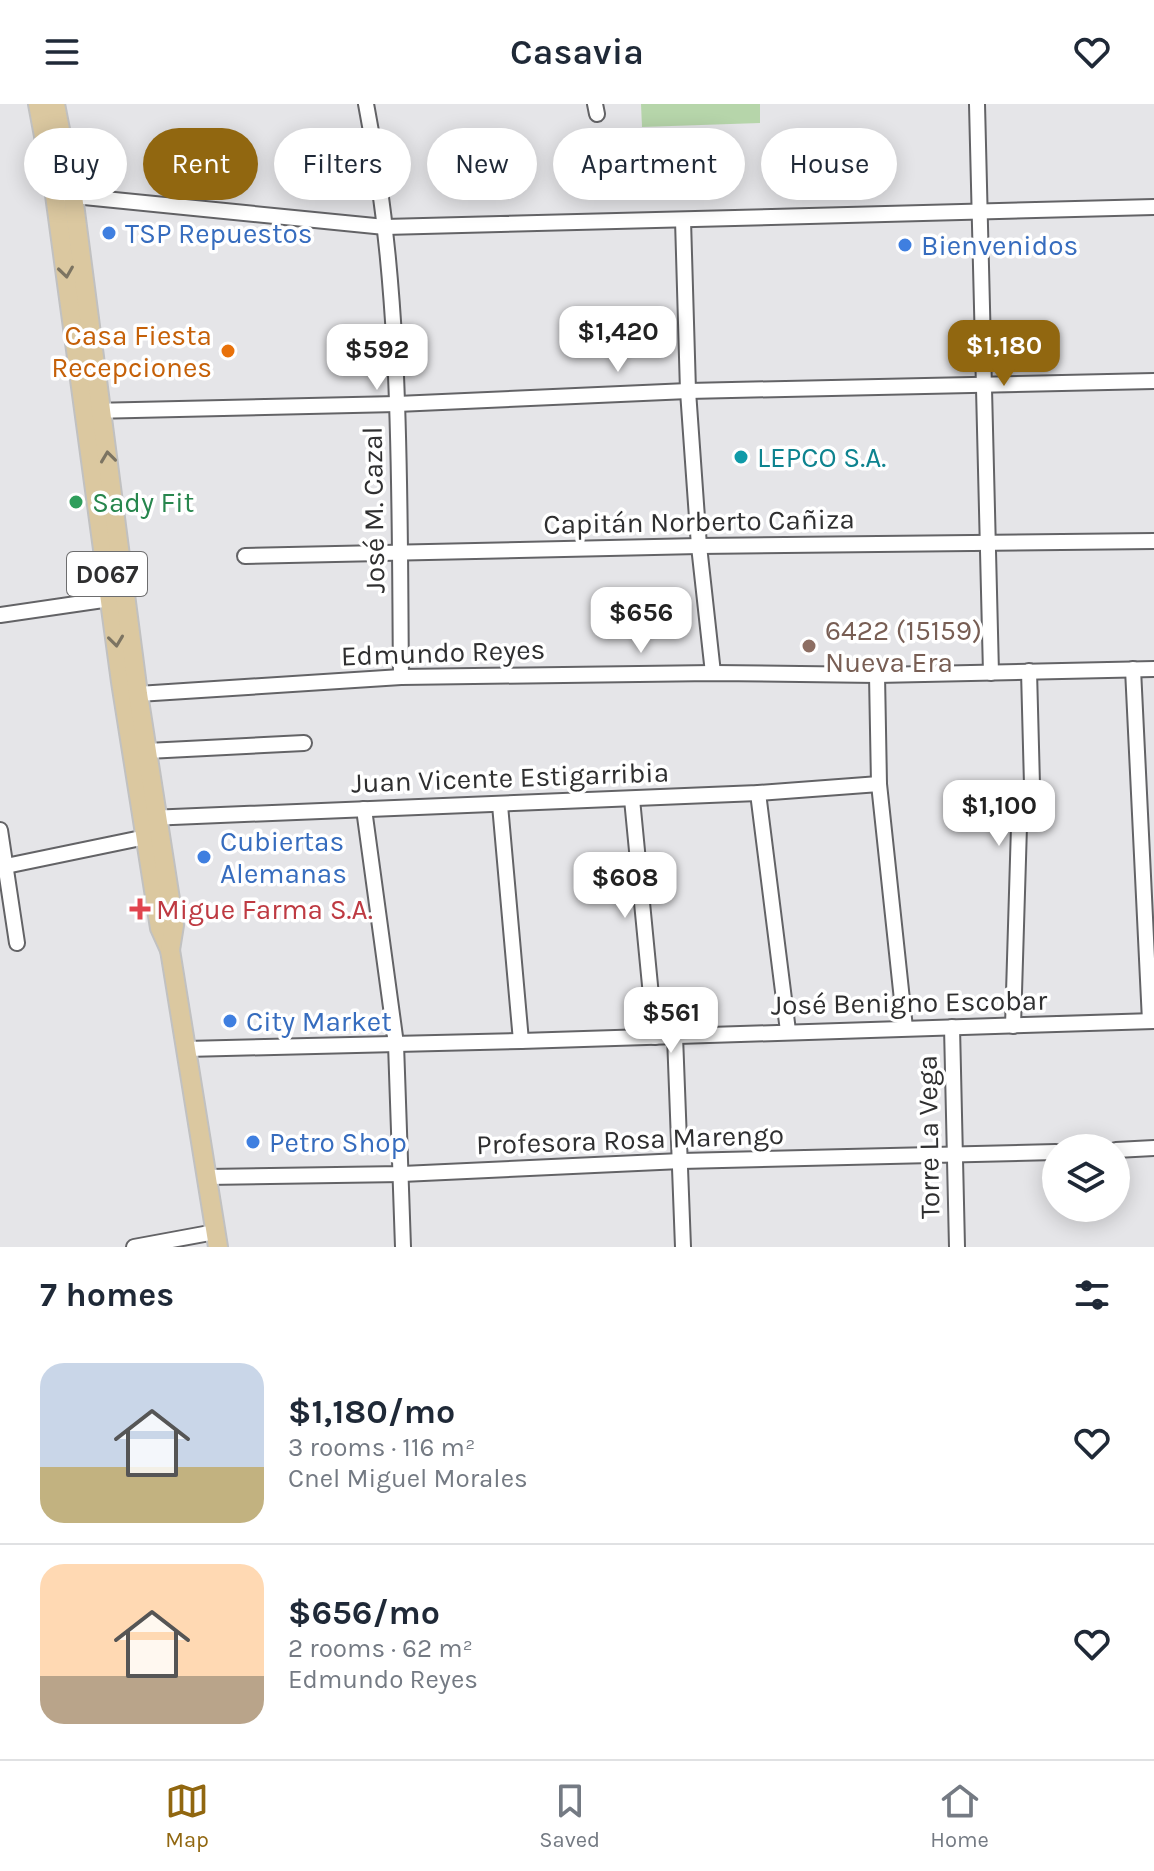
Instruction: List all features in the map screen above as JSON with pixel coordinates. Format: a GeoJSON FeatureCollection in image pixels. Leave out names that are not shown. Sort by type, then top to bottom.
{"type":"FeatureCollection","features":[{"type":"Feature","properties":{"kind":"main road","name":"D067"},"geometry":{"type":"LineString","coordinates":[[38,104],[45,128]]}},
{"type":"Feature","properties":{"kind":"main road","name":"D067"},"geometry":{"type":"LineString","coordinates":[[55,104],[57,128]]}},
{"type":"Feature","properties":{"kind":"main road","name":"D067"},"geometry":{"type":"LineString","coordinates":[[65,200],[147,751],[148,824]]}},
{"type":"Feature","properties":{"kind":"main road","name":"D067"},"geometry":{"type":"LineString","coordinates":[[94,410],[110,599],[121,682],[148,824],[174,925],[170,950],[216,1240]]}},
{"type":"Feature","properties":{"kind":"street","name":"José M. Cazal"},"geometry":{"type":"LineString","coordinates":[[366,104],[380,176],[397,404],[401,677]]}},
{"type":"Feature","properties":{"kind":"street"},"geometry":{"type":"LineString","coordinates":[[977,104],[991,673]]}},
{"type":"Feature","properties":{"kind":"street"},"geometry":{"type":"LineString","coordinates":[[114,200],[385,227],[1154,207]]}},
{"type":"Feature","properties":{"kind":"street"},"geometry":{"type":"LineString","coordinates":[[683,220],[688,391],[699,546],[713,673]]}},
{"type":"Feature","properties":{"kind":"street"},"geometry":{"type":"LineString","coordinates":[[94,410],[397,404],[688,391],[1154,381]]}},
{"type":"Feature","properties":{"kind":"street","name":"Capitán Norberto Cañiza"},"geometry":{"type":"LineString","coordinates":[[245,556],[699,546],[1154,541]]}},
{"type":"Feature","properties":{"kind":"street"},"geometry":{"type":"LineString","coordinates":[[0,615],[110,599]]}},
{"type":"Feature","properties":{"kind":"street"},"geometry":{"type":"LineString","coordinates":[[1133,669],[1152,1021]]}},
{"type":"Feature","properties":{"kind":"street","name":"Edmundo Reyes"},"geometry":{"type":"LineString","coordinates":[[138,694],[401,677],[713,673],[877,675],[1154,669]]}},
{"type":"Feature","properties":{"kind":"street"},"geometry":{"type":"LineString","coordinates":[[1013,1026],[1019,826],[1032,785],[1029,671]]}},
{"type":"Feature","properties":{"kind":"street"},"geometry":{"type":"LineString","coordinates":[[877,675],[879,784],[905,1028]]}},
{"type":"Feature","properties":{"kind":"street"},"geometry":{"type":"LineString","coordinates":[[121,682],[138,694]]}},
{"type":"Feature","properties":{"kind":"street"},"geometry":{"type":"LineString","coordinates":[[147,751],[304,743]]}},
{"type":"Feature","properties":{"kind":"street","name":"Juan Vicente Estigarribia"},"geometry":{"type":"LineString","coordinates":[[6,866],[148,824],[364,809],[758,793],[879,784]]}},
{"type":"Feature","properties":{"kind":"street"},"geometry":{"type":"LineString","coordinates":[[758,793],[788,1031]]}},
{"type":"Feature","properties":{"kind":"street"},"geometry":{"type":"LineString","coordinates":[[632,799],[655,1037]]}},
{"type":"Feature","properties":{"kind":"street"},"geometry":{"type":"LineString","coordinates":[[500,805],[521,1041]]}},
{"type":"Feature","properties":{"kind":"street"},"geometry":{"type":"LineString","coordinates":[[364,809],[396,1044],[403,1247]]}},
{"type":"Feature","properties":{"kind":"street"},"geometry":{"type":"LineString","coordinates":[[0,830],[17,943]]}},
{"type":"Feature","properties":{"kind":"street","name":"José Benigno Escobar"},"geometry":{"type":"LineString","coordinates":[[186,1049],[1152,1021]]}},
{"type":"Feature","properties":{"kind":"street","name":"Torre La Vega"},"geometry":{"type":"LineString","coordinates":[[952,1027],[957,1247]]}},
{"type":"Feature","properties":{"kind":"street"},"geometry":{"type":"LineString","coordinates":[[675,1036],[683,1247]]}},
{"type":"Feature","properties":{"kind":"street"},"geometry":{"type":"LineString","coordinates":[[1130,1149],[1154,1148]]}},
{"type":"Feature","properties":{"kind":"street","name":"Profesora Rosa Marengo"},"geometry":{"type":"LineString","coordinates":[[207,1177],[402,1174],[681,1161],[1042,1153]]}},
{"type":"Feature","properties":{"kind":"street"},"geometry":{"type":"LineString","coordinates":[[134,1247],[216,1240]]}},
{"type":"Feature","properties":{"kind":"green space"},"geometry":{"type":"Polygon","coordinates":[[[641,104],[760,104],[760,123],[642,127],[641,104]]]}},
{"type":"Feature","properties":{"kind":"place","name":"TSP Repuestos"},"geometry":{"type":"Point","coordinates":[109,233]}},
{"type":"Feature","properties":{"kind":"place","name":"Bienvenidos"},"geometry":{"type":"Point","coordinates":[905,245]}},
{"type":"Feature","properties":{"kind":"place","name":"Casa Fiesta Recepciones"},"geometry":{"type":"Point","coordinates":[228,351]}},
{"type":"Feature","properties":{"kind":"place","name":"LEPCO S.A."},"geometry":{"type":"Point","coordinates":[741,457]}},
{"type":"Feature","properties":{"kind":"place","name":"Sady Fit"},"geometry":{"type":"Point","coordinates":[76,502]}},
{"type":"Feature","properties":{"kind":"place","name":"6422 (15159) Nueva Era"},"geometry":{"type":"Point","coordinates":[809,646]}},
{"type":"Feature","properties":{"kind":"place","name":"Cubiertas Alemanas"},"geometry":{"type":"Point","coordinates":[204,857]}},
{"type":"Feature","properties":{"kind":"place","name":"Migue Farma S.A."},"geometry":{"type":"Point","coordinates":[140,909]}},
{"type":"Feature","properties":{"kind":"place","name":"City Market"},"geometry":{"type":"Point","coordinates":[230,1021]}},
{"type":"Feature","properties":{"kind":"place","name":"Petro Shop"},"geometry":{"type":"Point","coordinates":[253,1142]}}]}
